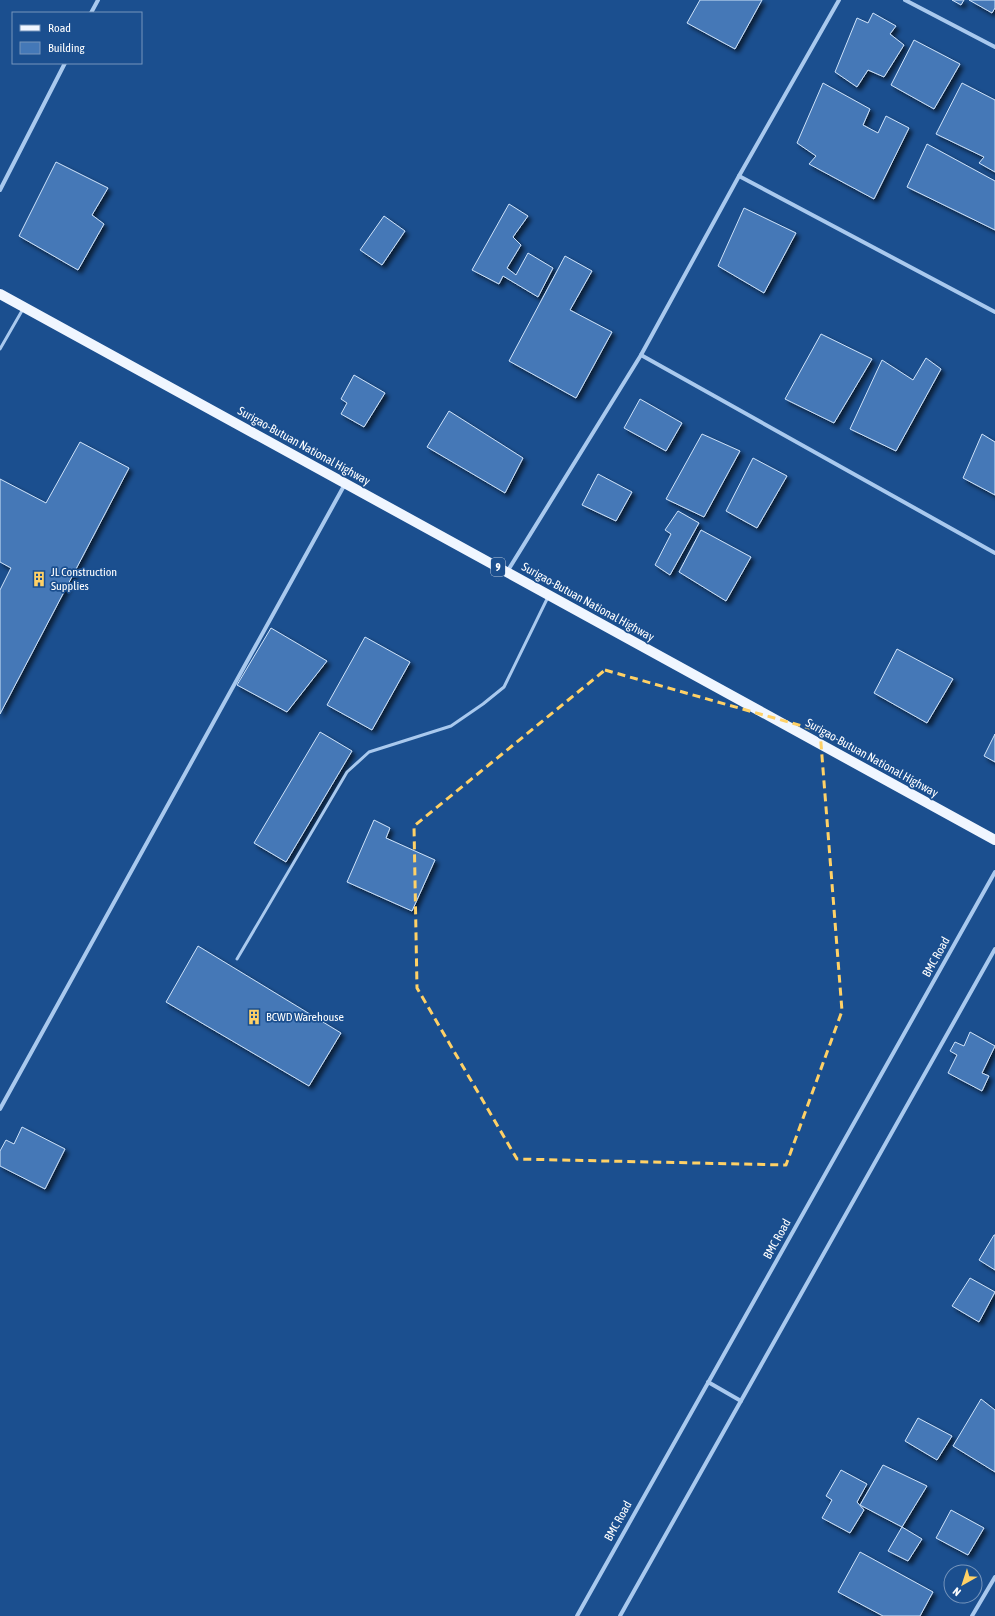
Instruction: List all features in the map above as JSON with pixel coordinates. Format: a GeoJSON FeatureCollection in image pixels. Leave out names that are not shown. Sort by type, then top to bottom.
{"type":"FeatureCollection","features":[{"type":"Feature","properties":{"kind":"main road","name":"Surigao-Butuan National Highway"},"geometry":{"type":"LineString","coordinates":[[0,294],[995,840]]}},
{"type":"Feature","properties":{"kind":"street"},"geometry":{"type":"LineString","coordinates":[[92,12],[98,0]]}},
{"type":"Feature","properties":{"kind":"street"},"geometry":{"type":"LineString","coordinates":[[506,572],[641,355],[739,176],[839,0]]}},
{"type":"Feature","properties":{"kind":"street"},"geometry":{"type":"LineString","coordinates":[[905,0],[995,47]]}},
{"type":"Feature","properties":{"kind":"street"},"geometry":{"type":"LineString","coordinates":[[0,190],[64,64]]}},
{"type":"Feature","properties":{"kind":"street"},"geometry":{"type":"LineString","coordinates":[[739,176],[995,312]]}},
{"type":"Feature","properties":{"kind":"street"},"geometry":{"type":"LineString","coordinates":[[641,355],[995,553]]}},
{"type":"Feature","properties":{"kind":"street"},"geometry":{"type":"LineString","coordinates":[[0,1109],[346,484]]}},
{"type":"Feature","properties":{"kind":"street","name":"BMC Road"},"geometry":{"type":"LineString","coordinates":[[577,1616],[995,872]]}},
{"type":"Feature","properties":{"kind":"street"},"geometry":{"type":"LineString","coordinates":[[620,1616],[995,949]]}},
{"type":"Feature","properties":{"kind":"street"},"geometry":{"type":"LineString","coordinates":[[708,1382],[741,1401]]}},
{"type":"Feature","properties":{"kind":"street"},"geometry":{"type":"LineString","coordinates":[[972,1616],[995,1577]]}},
{"type":"Feature","properties":{"kind":"lane"},"geometry":{"type":"LineString","coordinates":[[0,349],[24,307]]}},
{"type":"Feature","properties":{"kind":"lane"},"geometry":{"type":"LineString","coordinates":[[237,959],[347,772],[369,752],[451,726],[483,704],[504,686],[549,595]]}},
{"type":"Feature","properties":{"kind":"highlighted area"},"geometry":{"type":"Polygon","coordinates":[[[605,670],[820,731],[842,1011],[786,1165],[517,1159],[417,988],[414,826],[605,670]]]}},
{"type":"Feature","properties":{"kind":"building"},"geometry":{"type":"Polygon","coordinates":[[[700,0],[762,0],[735,49],[687,23],[700,0]]]}},
{"type":"Feature","properties":{"kind":"building"},"geometry":{"type":"Polygon","coordinates":[[[952,0],[964,0],[961,5],[952,0]]]}},
{"type":"Feature","properties":{"kind":"building"},"geometry":{"type":"Polygon","coordinates":[[[969,0],[995,0],[995,8],[992,13],[969,0]]]}},
{"type":"Feature","properties":{"kind":"building"},"geometry":{"type":"Polygon","coordinates":[[[873,13],[896,26],[890,34],[904,45],[884,77],[868,70],[857,87],[835,72],[857,18],[868,23],[873,13]]]}},
{"type":"Feature","properties":{"kind":"building"},"geometry":{"type":"Polygon","coordinates":[[[914,40],[960,64],[934,109],[891,85],[914,40]]]}},
{"type":"Feature","properties":{"kind":"building"},"geometry":{"type":"Polygon","coordinates":[[[823,83],[870,109],[863,125],[878,133],[886,116],[909,128],[874,199],[809,164],[816,156],[797,143],[823,83]]]}},
{"type":"Feature","properties":{"kind":"building"},"geometry":{"type":"Polygon","coordinates":[[[962,83],[995,100],[995,172],[979,163],[984,157],[936,134],[962,83]]]}},
{"type":"Feature","properties":{"kind":"building"},"geometry":{"type":"Polygon","coordinates":[[[927,144],[995,181],[995,230],[907,187],[927,144]]]}},
{"type":"Feature","properties":{"kind":"building"},"geometry":{"type":"Polygon","coordinates":[[[56,162],[108,188],[92,215],[104,224],[78,270],[19,236],[56,162]]]}},
{"type":"Feature","properties":{"kind":"building"},"geometry":{"type":"Polygon","coordinates":[[[509,204],[528,216],[513,237],[521,245],[507,268],[516,275],[528,253],[553,268],[538,297],[503,276],[499,284],[472,270],[509,204]]]}},
{"type":"Feature","properties":{"kind":"building"},"geometry":{"type":"Polygon","coordinates":[[[744,208],[796,233],[764,293],[718,266],[744,208]]]}},
{"type":"Feature","properties":{"kind":"building"},"geometry":{"type":"Polygon","coordinates":[[[384,216],[405,231],[382,265],[360,250],[384,216]]]}},
{"type":"Feature","properties":{"kind":"building"},"geometry":{"type":"Polygon","coordinates":[[[565,256],[592,271],[570,310],[612,332],[576,398],[509,361],[565,256]]]}},
{"type":"Feature","properties":{"kind":"building"},"geometry":{"type":"Polygon","coordinates":[[[821,334],[872,359],[834,423],[785,399],[821,334]]]}},
{"type":"Feature","properties":{"kind":"building"},"geometry":{"type":"Polygon","coordinates":[[[926,358],[941,369],[896,451],[850,429],[882,360],[913,380],[926,358]]]}},
{"type":"Feature","properties":{"kind":"building"},"geometry":{"type":"Polygon","coordinates":[[[354,375],[385,393],[364,427],[341,414],[347,403],[341,399],[354,375]]]}},
{"type":"Feature","properties":{"kind":"building"},"geometry":{"type":"Polygon","coordinates":[[[640,399],[682,423],[666,451],[624,428],[640,399]]]}},
{"type":"Feature","properties":{"kind":"building"},"geometry":{"type":"Polygon","coordinates":[[[449,411],[523,458],[505,493],[427,447],[449,411]]]}},
{"type":"Feature","properties":{"kind":"building"},"geometry":{"type":"Polygon","coordinates":[[[702,434],[740,451],[704,517],[666,499],[702,434]]]}},
{"type":"Feature","properties":{"kind":"building"},"geometry":{"type":"Polygon","coordinates":[[[982,434],[995,442],[995,495],[963,478],[982,434]]]}},
{"type":"Feature","properties":{"kind":"building","name":"JL Construction Supplies"},"geometry":{"type":"Polygon","coordinates":[[[80,442],[129,468],[0,714],[0,590],[11,568],[0,562],[0,479],[46,503],[80,442]]]}},
{"type":"Feature","properties":{"kind":"building"},"geometry":{"type":"Polygon","coordinates":[[[753,458],[787,476],[757,528],[726,511],[753,458]]]}},
{"type":"Feature","properties":{"kind":"building"},"geometry":{"type":"Polygon","coordinates":[[[598,474],[632,492],[616,521],[582,505],[598,474]]]}},
{"type":"Feature","properties":{"kind":"building"},"geometry":{"type":"Polygon","coordinates":[[[678,511],[699,523],[670,575],[655,565],[671,534],[665,530],[678,511]]]}},
{"type":"Feature","properties":{"kind":"building"},"geometry":{"type":"Polygon","coordinates":[[[701,530],[751,557],[726,601],[679,572],[701,530]]]}},
{"type":"Feature","properties":{"kind":"building"},"geometry":{"type":"Polygon","coordinates":[[[271,628],[327,661],[287,712],[237,685],[271,628]]]}},
{"type":"Feature","properties":{"kind":"building"},"geometry":{"type":"Polygon","coordinates":[[[365,637],[410,662],[372,730],[327,705],[365,637]]]}},
{"type":"Feature","properties":{"kind":"building"},"geometry":{"type":"Polygon","coordinates":[[[897,649],[953,679],[927,723],[874,693],[897,649]]]}},
{"type":"Feature","properties":{"kind":"building"},"geometry":{"type":"Polygon","coordinates":[[[320,732],[352,751],[286,862],[254,843],[320,732]]]}},
{"type":"Feature","properties":{"kind":"building"},"geometry":{"type":"Polygon","coordinates":[[[995,734],[995,762],[984,756],[995,734]]]}},
{"type":"Feature","properties":{"kind":"building"},"geometry":{"type":"Polygon","coordinates":[[[374,820],[390,828],[386,838],[435,860],[412,911],[347,882],[374,820]]]}},
{"type":"Feature","properties":{"kind":"building","name":"BCWD Warehouse"},"geometry":{"type":"Polygon","coordinates":[[[198,946],[341,1033],[309,1086],[166,1002],[198,946]]]}},
{"type":"Feature","properties":{"kind":"building"},"geometry":{"type":"Polygon","coordinates":[[[970,1032],[995,1046],[982,1073],[989,1076],[982,1091],[948,1073],[957,1055],[950,1051],[955,1042],[964,1046],[970,1032]]]}},
{"type":"Feature","properties":{"kind":"building"},"geometry":{"type":"Polygon","coordinates":[[[22,1127],[65,1149],[45,1189],[0,1166],[0,1151],[6,1140],[14,1144],[22,1127]]]}},
{"type":"Feature","properties":{"kind":"building"},"geometry":{"type":"Polygon","coordinates":[[[995,1235],[995,1270],[979,1260],[995,1235]]]}},
{"type":"Feature","properties":{"kind":"building"},"geometry":{"type":"Polygon","coordinates":[[[970,1278],[995,1292],[979,1322],[952,1306],[970,1278]]]}},
{"type":"Feature","properties":{"kind":"building"},"geometry":{"type":"Polygon","coordinates":[[[981,1399],[995,1410],[995,1472],[953,1446],[981,1399]]]}},
{"type":"Feature","properties":{"kind":"building"},"geometry":{"type":"Polygon","coordinates":[[[918,1418],[952,1436],[937,1460],[905,1441],[918,1418]]]}},
{"type":"Feature","properties":{"kind":"building"},"geometry":{"type":"Polygon","coordinates":[[[883,1465],[927,1486],[902,1527],[860,1505],[883,1465]]]}},
{"type":"Feature","properties":{"kind":"building"},"geometry":{"type":"Polygon","coordinates":[[[841,1470],[867,1484],[857,1502],[864,1510],[850,1533],[822,1518],[832,1500],[826,1496],[841,1470]]]}},
{"type":"Feature","properties":{"kind":"building"},"geometry":{"type":"Polygon","coordinates":[[[951,1510],[984,1528],[968,1555],[936,1538],[951,1510]]]}},
{"type":"Feature","properties":{"kind":"building"},"geometry":{"type":"Polygon","coordinates":[[[902,1527],[922,1539],[908,1561],[888,1551],[902,1527]]]}},
{"type":"Feature","properties":{"kind":"building"},"geometry":{"type":"Polygon","coordinates":[[[860,1552],[933,1592],[920,1616],[883,1616],[838,1592],[860,1552]]]}},
{"type":"Feature","properties":{"kind":"place","name":"JL Construction Supplies"},"geometry":{"type":"Point","coordinates":[39,579]}},
{"type":"Feature","properties":{"kind":"place","name":"BCWD Warehouse"},"geometry":{"type":"Point","coordinates":[254,1017]}}]}
